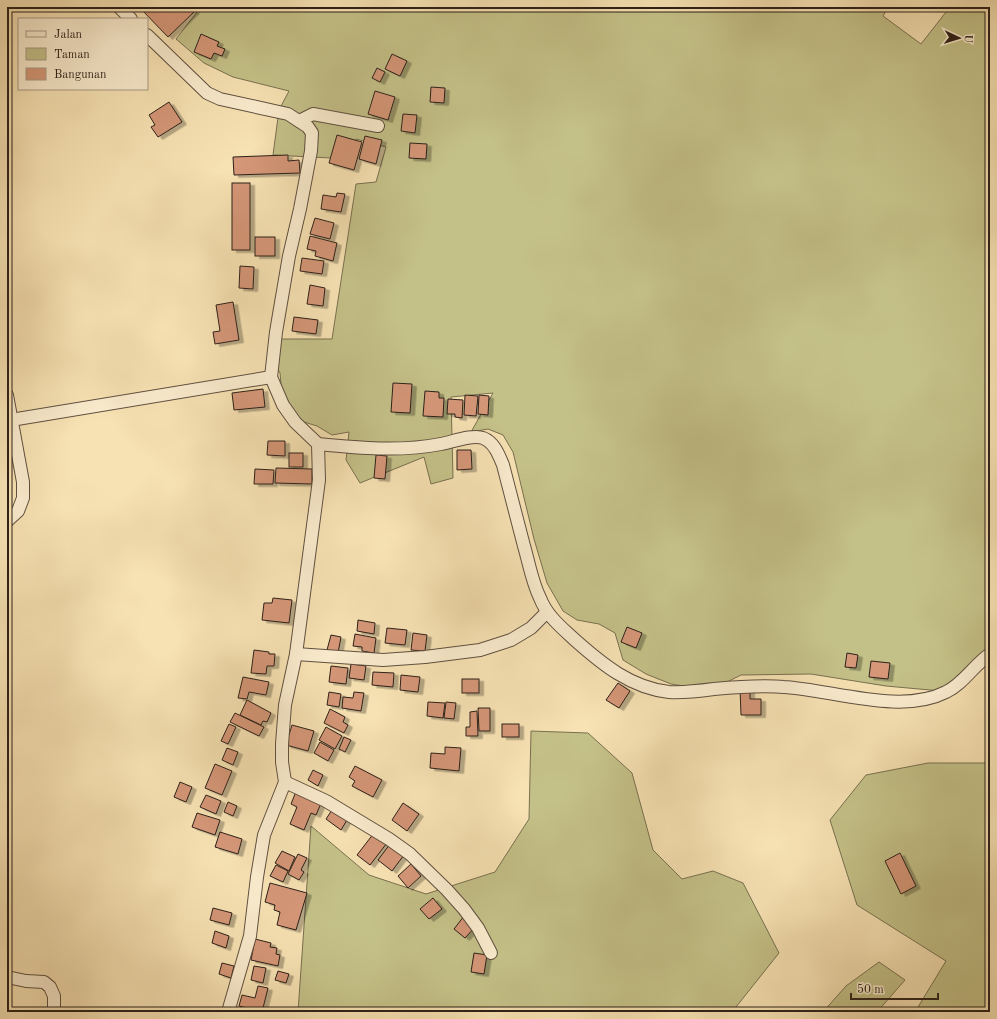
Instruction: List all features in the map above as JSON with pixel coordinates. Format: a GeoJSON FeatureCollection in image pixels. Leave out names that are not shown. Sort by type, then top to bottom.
{"type":"FeatureCollection","features":[{"type":"Feature","properties":{"kind":"street"},"geometry":{"type":"LineString","coordinates":[[119,7],[130,18]]}},
{"type":"Feature","properties":{"kind":"street"},"geometry":{"type":"LineString","coordinates":[[148,36],[207,93],[220,99],[288,114],[308,127],[312,133],[311,151],[300,209],[288,256],[276,332],[271,377],[283,405],[294,422],[318,444],[371,449],[393,449],[414,448],[474,437],[483,438],[490,442],[498,452],[503,465],[533,578],[540,598],[547,612],[559,626],[597,659],[618,674],[636,684],[650,689],[669,692],[762,686],[808,689],[877,700],[901,702],[935,697],[948,692],[959,684],[990,654]]}},
{"type":"Feature","properties":{"kind":"street"},"geometry":{"type":"LineString","coordinates":[[299,120],[313,114],[378,126]]}},
{"type":"Feature","properties":{"kind":"street"},"geometry":{"type":"LineString","coordinates":[[11,420],[271,377]]}},
{"type":"Feature","properties":{"kind":"street"},"geometry":{"type":"LineString","coordinates":[[7,395],[23,482],[23,498],[18,511],[7,521]]}},
{"type":"Feature","properties":{"kind":"street"},"geometry":{"type":"LineString","coordinates":[[228,1012],[250,936],[257,876],[264,835],[285,782],[282,750],[285,705],[296,654],[319,480],[318,444]]}},
{"type":"Feature","properties":{"kind":"street"},"geometry":{"type":"LineString","coordinates":[[296,654],[383,660],[426,657],[480,650],[511,640],[531,628],[547,612]]}},
{"type":"Feature","properties":{"kind":"street"},"geometry":{"type":"LineString","coordinates":[[285,782],[326,801],[410,854],[448,890],[464,909],[478,928],[491,953]]}},
{"type":"Feature","properties":{"kind":"street"},"geometry":{"type":"LineString","coordinates":[[7,977],[44,982],[50,988],[54,996],[54,1012]]}},
{"type":"Feature","properties":{"kind":"green space"},"geometry":{"type":"Polygon","coordinates":[[[201,7],[888,7],[883,16],[921,44],[950,7],[990,7],[990,655],[941,691],[886,686],[811,674],[741,675],[725,683],[702,689],[671,684],[646,674],[623,660],[615,633],[599,624],[577,620],[563,611],[547,583],[534,539],[513,452],[503,435],[488,429],[471,432],[493,393],[451,397],[453,478],[431,484],[424,457],[360,483],[346,460],[349,432],[332,435],[317,426],[304,422],[294,414],[282,396],[280,373],[274,362],[276,339],[332,339],[356,184],[376,182],[386,147],[356,139],[350,159],[273,155],[279,110],[289,91],[233,77],[204,63],[176,39],[201,7]]]}},
{"type":"Feature","properties":{"kind":"green space"},"geometry":{"type":"Polygon","coordinates":[[[531,731],[588,733],[632,773],[653,850],[682,879],[713,871],[743,883],[779,953],[732,1012],[298,1012],[311,826],[369,875],[426,894],[495,872],[529,819],[531,731]]]}},
{"type":"Feature","properties":{"kind":"green space"},"geometry":{"type":"Polygon","coordinates":[[[928,763],[990,763],[990,1012],[915,1012],[946,961],[857,905],[830,820],[866,775],[928,763]]]}},
{"type":"Feature","properties":{"kind":"green space"},"geometry":{"type":"Polygon","coordinates":[[[879,962],[905,980],[877,1012],[823,1012],[846,986],[879,962]]]}},
{"type":"Feature","properties":{"kind":"building"},"geometry":{"type":"Polygon","coordinates":[[[190,7],[195,11],[168,37],[140,8],[190,7]]]}},
{"type":"Feature","properties":{"kind":"building"},"geometry":{"type":"Polygon","coordinates":[[[201,34],[219,42],[217,46],[225,49],[222,56],[214,53],[211,59],[194,52],[201,34]]]}},
{"type":"Feature","properties":{"kind":"building"},"geometry":{"type":"Polygon","coordinates":[[[392,54],[407,61],[400,76],[385,69],[392,54]]]}},
{"type":"Feature","properties":{"kind":"building"},"geometry":{"type":"Polygon","coordinates":[[[377,68],[385,72],[380,82],[372,78],[377,68]]]}},
{"type":"Feature","properties":{"kind":"building"},"geometry":{"type":"Polygon","coordinates":[[[431,87],[445,88],[444,103],[430,102],[431,87]]]}},
{"type":"Feature","properties":{"kind":"building"},"geometry":{"type":"Polygon","coordinates":[[[375,91],[395,97],[388,120],[368,114],[375,91]]]}},
{"type":"Feature","properties":{"kind":"building"},"geometry":{"type":"Polygon","coordinates":[[[169,102],[182,122],[158,137],[151,127],[155,125],[149,115],[169,102]]]}},
{"type":"Feature","properties":{"kind":"building"},"geometry":{"type":"Polygon","coordinates":[[[403,114],[417,115],[415,133],[401,131],[403,114]]]}},
{"type":"Feature","properties":{"kind":"building"},"geometry":{"type":"Polygon","coordinates":[[[337,135],[362,142],[354,170],[329,163],[337,135]]]}},
{"type":"Feature","properties":{"kind":"building"},"geometry":{"type":"Polygon","coordinates":[[[365,136],[382,140],[376,164],[359,159],[365,136]]]}},
{"type":"Feature","properties":{"kind":"building"},"geometry":{"type":"Polygon","coordinates":[[[410,143],[427,144],[426,159],[409,158],[410,143]]]}},
{"type":"Feature","properties":{"kind":"building"},"geometry":{"type":"Polygon","coordinates":[[[288,155],[288,161],[299,160],[300,173],[234,175],[233,157],[288,155]]]}},
{"type":"Feature","properties":{"kind":"building"},"geometry":{"type":"Polygon","coordinates":[[[232,183],[250,183],[250,250],[232,250],[232,183]]]}},
{"type":"Feature","properties":{"kind":"building"},"geometry":{"type":"Polygon","coordinates":[[[337,193],[345,194],[341,212],[321,209],[323,195],[336,197],[337,193]]]}},
{"type":"Feature","properties":{"kind":"building"},"geometry":{"type":"Polygon","coordinates":[[[315,218],[334,223],[330,239],[310,234],[315,218]]]}},
{"type":"Feature","properties":{"kind":"building"},"geometry":{"type":"Polygon","coordinates":[[[310,236],[337,243],[333,261],[315,256],[316,251],[307,249],[310,236]]]}},
{"type":"Feature","properties":{"kind":"building"},"geometry":{"type":"Polygon","coordinates":[[[255,237],[275,237],[275,256],[255,256],[255,237]]]}},
{"type":"Feature","properties":{"kind":"building"},"geometry":{"type":"Polygon","coordinates":[[[302,258],[324,261],[322,274],[300,271],[302,258]]]}},
{"type":"Feature","properties":{"kind":"building"},"geometry":{"type":"Polygon","coordinates":[[[240,266],[254,267],[253,289],[239,288],[240,266]]]}},
{"type":"Feature","properties":{"kind":"building"},"geometry":{"type":"Polygon","coordinates":[[[310,285],[325,288],[323,306],[307,304],[310,285]]]}},
{"type":"Feature","properties":{"kind":"building"},"geometry":{"type":"Polygon","coordinates":[[[233,302],[239,340],[215,344],[213,332],[220,331],[216,305],[233,302]]]}},
{"type":"Feature","properties":{"kind":"building"},"geometry":{"type":"Polygon","coordinates":[[[294,317],[318,320],[316,334],[292,331],[294,317]]]}},
{"type":"Feature","properties":{"kind":"building"},"geometry":{"type":"Polygon","coordinates":[[[393,383],[412,384],[410,413],[391,412],[393,383]]]}},
{"type":"Feature","properties":{"kind":"building"},"geometry":{"type":"Polygon","coordinates":[[[263,389],[265,407],[234,410],[232,393],[263,389]]]}},
{"type":"Feature","properties":{"kind":"building"},"geometry":{"type":"Polygon","coordinates":[[[425,391],[439,392],[439,398],[444,398],[443,417],[423,416],[425,391]]]}},
{"type":"Feature","properties":{"kind":"building"},"geometry":{"type":"Polygon","coordinates":[[[465,395],[478,396],[476,416],[464,415],[465,395]]]}},
{"type":"Feature","properties":{"kind":"building"},"geometry":{"type":"Polygon","coordinates":[[[479,395],[489,396],[488,415],[478,414],[479,395]]]}},
{"type":"Feature","properties":{"kind":"building"},"geometry":{"type":"Polygon","coordinates":[[[448,399],[463,400],[462,418],[455,417],[455,414],[447,414],[448,399]]]}},
{"type":"Feature","properties":{"kind":"building"},"geometry":{"type":"Polygon","coordinates":[[[268,441],[285,441],[285,456],[267,455],[268,441]]]}},
{"type":"Feature","properties":{"kind":"building"},"geometry":{"type":"Polygon","coordinates":[[[457,450],[471,450],[472,469],[457,470],[457,450]]]}},
{"type":"Feature","properties":{"kind":"building"},"geometry":{"type":"Polygon","coordinates":[[[289,453],[303,453],[303,467],[289,467],[289,453]]]}},
{"type":"Feature","properties":{"kind":"building"},"geometry":{"type":"Polygon","coordinates":[[[376,455],[387,456],[385,479],[374,478],[376,455]]]}},
{"type":"Feature","properties":{"kind":"building"},"geometry":{"type":"Polygon","coordinates":[[[276,468],[312,469],[312,484],[275,483],[276,468]]]}},
{"type":"Feature","properties":{"kind":"building"},"geometry":{"type":"Polygon","coordinates":[[[255,469],[274,470],[273,484],[254,484],[255,469]]]}},
{"type":"Feature","properties":{"kind":"building"},"geometry":{"type":"Polygon","coordinates":[[[273,598],[292,600],[289,623],[262,620],[264,603],[272,603],[273,598]]]}},
{"type":"Feature","properties":{"kind":"building"},"geometry":{"type":"Polygon","coordinates":[[[358,620],[375,623],[374,634],[357,631],[358,620]]]}},
{"type":"Feature","properties":{"kind":"building"},"geometry":{"type":"Polygon","coordinates":[[[627,627],[642,633],[636,648],[621,642],[627,627]]]}},
{"type":"Feature","properties":{"kind":"building"},"geometry":{"type":"Polygon","coordinates":[[[387,628],[407,630],[405,645],[385,643],[387,628]]]}},
{"type":"Feature","properties":{"kind":"building"},"geometry":{"type":"Polygon","coordinates":[[[413,633],[427,635],[425,651],[411,650],[413,633]]]}},
{"type":"Feature","properties":{"kind":"building"},"geometry":{"type":"Polygon","coordinates":[[[355,634],[376,638],[374,653],[362,651],[362,647],[353,646],[355,634]]]}},
{"type":"Feature","properties":{"kind":"building"},"geometry":{"type":"Polygon","coordinates":[[[331,635],[341,637],[338,653],[327,650],[331,635]]]}},
{"type":"Feature","properties":{"kind":"building"},"geometry":{"type":"Polygon","coordinates":[[[254,650],[275,654],[274,666],[267,666],[266,674],[251,673],[254,650]]]}},
{"type":"Feature","properties":{"kind":"building"},"geometry":{"type":"Polygon","coordinates":[[[847,653],[858,655],[856,668],[845,667],[847,653]]]}},
{"type":"Feature","properties":{"kind":"building"},"geometry":{"type":"Polygon","coordinates":[[[871,661],[890,663],[888,679],[869,677],[871,661]]]}},
{"type":"Feature","properties":{"kind":"building"},"geometry":{"type":"Polygon","coordinates":[[[351,664],[366,666],[364,680],[349,678],[351,664]]]}},
{"type":"Feature","properties":{"kind":"building"},"geometry":{"type":"Polygon","coordinates":[[[331,666],[348,668],[346,684],[329,682],[331,666]]]}},
{"type":"Feature","properties":{"kind":"building"},"geometry":{"type":"Polygon","coordinates":[[[373,672],[394,673],[393,687],[372,685],[373,672]]]}},
{"type":"Feature","properties":{"kind":"building"},"geometry":{"type":"Polygon","coordinates":[[[401,675],[420,677],[418,692],[400,690],[401,675]]]}},
{"type":"Feature","properties":{"kind":"building"},"geometry":{"type":"Polygon","coordinates":[[[243,677],[269,682],[266,695],[249,692],[247,699],[238,698],[243,677]]]}},
{"type":"Feature","properties":{"kind":"building"},"geometry":{"type":"Polygon","coordinates":[[[462,679],[479,679],[479,693],[462,693],[462,679]]]}},
{"type":"Feature","properties":{"kind":"building"},"geometry":{"type":"Polygon","coordinates":[[[618,683],[630,691],[619,708],[606,700],[618,683]]]}},
{"type":"Feature","properties":{"kind":"building"},"geometry":{"type":"Polygon","coordinates":[[[740,689],[750,689],[750,699],[761,699],[761,715],[741,715],[740,689]]]}},
{"type":"Feature","properties":{"kind":"building"},"geometry":{"type":"Polygon","coordinates":[[[329,692],[341,694],[339,707],[327,705],[329,692]]]}},
{"type":"Feature","properties":{"kind":"building"},"geometry":{"type":"Polygon","coordinates":[[[354,692],[364,693],[361,711],[342,708],[343,697],[353,698],[354,692]]]}},
{"type":"Feature","properties":{"kind":"building"},"geometry":{"type":"Polygon","coordinates":[[[247,700],[271,713],[267,722],[263,721],[261,725],[240,715],[247,700]]]}},
{"type":"Feature","properties":{"kind":"building"},"geometry":{"type":"Polygon","coordinates":[[[428,702],[445,703],[443,718],[427,716],[428,702]]]}},
{"type":"Feature","properties":{"kind":"building"},"geometry":{"type":"Polygon","coordinates":[[[446,702],[456,703],[454,719],[444,718],[446,702]]]}},
{"type":"Feature","properties":{"kind":"building"},"geometry":{"type":"Polygon","coordinates":[[[478,708],[490,708],[490,731],[479,731],[478,708]]]}},
{"type":"Feature","properties":{"kind":"building"},"geometry":{"type":"Polygon","coordinates":[[[330,709],[345,717],[343,722],[348,725],[344,733],[324,723],[330,709]]]}},
{"type":"Feature","properties":{"kind":"building"},"geometry":{"type":"Polygon","coordinates":[[[477,711],[478,736],[466,736],[466,727],[470,727],[470,712],[477,711]]]}},
{"type":"Feature","properties":{"kind":"building"},"geometry":{"type":"Polygon","coordinates":[[[235,713],[264,727],[259,736],[230,722],[235,713]]]}},
{"type":"Feature","properties":{"kind":"building"},"geometry":{"type":"Polygon","coordinates":[[[229,724],[236,727],[228,744],[221,741],[229,724]]]}},
{"type":"Feature","properties":{"kind":"building"},"geometry":{"type":"Polygon","coordinates":[[[502,724],[519,724],[519,737],[502,737],[502,724]]]}},
{"type":"Feature","properties":{"kind":"building"},"geometry":{"type":"Polygon","coordinates":[[[292,725],[314,731],[308,751],[286,745],[292,725]]]}},
{"type":"Feature","properties":{"kind":"building"},"geometry":{"type":"Polygon","coordinates":[[[326,727],[342,736],[335,749],[319,740],[326,727]]]}},
{"type":"Feature","properties":{"kind":"building"},"geometry":{"type":"Polygon","coordinates":[[[344,737],[351,740],[345,752],[339,749],[344,737]]]}},
{"type":"Feature","properties":{"kind":"building"},"geometry":{"type":"Polygon","coordinates":[[[320,742],[334,750],[328,761],[314,753],[320,742]]]}},
{"type":"Feature","properties":{"kind":"building"},"geometry":{"type":"Polygon","coordinates":[[[445,747],[461,748],[459,771],[430,768],[431,753],[445,754],[445,747]]]}},
{"type":"Feature","properties":{"kind":"building"},"geometry":{"type":"Polygon","coordinates":[[[227,748],[238,752],[233,765],[222,760],[227,748]]]}},
{"type":"Feature","properties":{"kind":"building"},"geometry":{"type":"Polygon","coordinates":[[[215,764],[232,771],[222,795],[205,788],[215,764]]]}},
{"type":"Feature","properties":{"kind":"building"},"geometry":{"type":"Polygon","coordinates":[[[355,766],[382,780],[373,797],[352,786],[355,781],[349,777],[355,766]]]}},
{"type":"Feature","properties":{"kind":"building"},"geometry":{"type":"Polygon","coordinates":[[[313,770],[323,775],[318,786],[308,780],[313,770]]]}},
{"type":"Feature","properties":{"kind":"building"},"geometry":{"type":"Polygon","coordinates":[[[180,782],[192,787],[186,802],[174,797],[180,782]]]}},
{"type":"Feature","properties":{"kind":"building"},"geometry":{"type":"Polygon","coordinates":[[[297,789],[322,801],[316,815],[311,813],[304,830],[290,824],[297,807],[291,804],[297,789]]]}},
{"type":"Feature","properties":{"kind":"building"},"geometry":{"type":"Polygon","coordinates":[[[206,795],[221,801],[216,814],[200,807],[206,795]]]}},
{"type":"Feature","properties":{"kind":"building"},"geometry":{"type":"Polygon","coordinates":[[[228,802],[237,806],[233,816],[224,812],[228,802]]]}},
{"type":"Feature","properties":{"kind":"building"},"geometry":{"type":"Polygon","coordinates":[[[403,803],[419,814],[407,831],[392,820],[403,803]]]}},
{"type":"Feature","properties":{"kind":"building"},"geometry":{"type":"Polygon","coordinates":[[[332,810],[347,820],[341,830],[326,819],[332,810]]]}},
{"type":"Feature","properties":{"kind":"building"},"geometry":{"type":"Polygon","coordinates":[[[197,813],[220,820],[215,835],[192,827],[197,813]]]}},
{"type":"Feature","properties":{"kind":"building"},"geometry":{"type":"Polygon","coordinates":[[[220,832],[242,839],[238,854],[215,847],[220,832]]]}},
{"type":"Feature","properties":{"kind":"building"},"geometry":{"type":"Polygon","coordinates":[[[374,833],[387,843],[370,865],[357,855],[374,833]]]}},
{"type":"Feature","properties":{"kind":"building"},"geometry":{"type":"Polygon","coordinates":[[[390,844],[404,855],[392,871],[378,860],[390,844]]]}},
{"type":"Feature","properties":{"kind":"building"},"geometry":{"type":"Polygon","coordinates":[[[282,851],[295,857],[289,871],[275,863],[282,851]]]}},
{"type":"Feature","properties":{"kind":"building"},"geometry":{"type":"Polygon","coordinates":[[[900,853],[916,886],[901,894],[885,861],[900,853]]]}},
{"type":"Feature","properties":{"kind":"building"},"geometry":{"type":"Polygon","coordinates":[[[298,854],[307,858],[301,870],[304,872],[299,880],[288,874],[298,854]]]}},
{"type":"Feature","properties":{"kind":"building"},"geometry":{"type":"Polygon","coordinates":[[[411,864],[421,876],[408,888],[398,876],[411,864]]]}},
{"type":"Feature","properties":{"kind":"building"},"geometry":{"type":"Polygon","coordinates":[[[276,865],[288,871],[283,882],[270,876],[276,865]]]}},
{"type":"Feature","properties":{"kind":"building"},"geometry":{"type":"Polygon","coordinates":[[[270,883],[307,893],[296,930],[277,925],[280,912],[274,910],[275,905],[265,902],[270,883]]]}},
{"type":"Feature","properties":{"kind":"building"},"geometry":{"type":"Polygon","coordinates":[[[433,898],[442,909],[429,919],[420,909],[433,898]]]}},
{"type":"Feature","properties":{"kind":"building"},"geometry":{"type":"Polygon","coordinates":[[[213,908],[232,913],[229,925],[210,920],[213,908]]]}},
{"type":"Feature","properties":{"kind":"building"},"geometry":{"type":"Polygon","coordinates":[[[464,916],[476,926],[465,938],[454,929],[464,916]]]}},
{"type":"Feature","properties":{"kind":"building"},"geometry":{"type":"Polygon","coordinates":[[[215,931],[229,936],[226,948],[212,943],[215,931]]]}},
{"type":"Feature","properties":{"kind":"building"},"geometry":{"type":"Polygon","coordinates":[[[255,939],[271,943],[270,947],[277,948],[276,954],[280,955],[278,966],[251,960],[255,939]]]}},
{"type":"Feature","properties":{"kind":"building"},"geometry":{"type":"Polygon","coordinates":[[[474,953],[487,955],[484,974],[471,972],[474,953]]]}},
{"type":"Feature","properties":{"kind":"building"},"geometry":{"type":"Polygon","coordinates":[[[222,963],[234,966],[231,978],[219,974],[222,963]]]}},
{"type":"Feature","properties":{"kind":"building"},"geometry":{"type":"Polygon","coordinates":[[[254,966],[266,968],[263,983],[251,980],[254,966]]]}},
{"type":"Feature","properties":{"kind":"building"},"geometry":{"type":"Polygon","coordinates":[[[278,971],[289,974],[286,983],[275,980],[278,971]]]}},
{"type":"Feature","properties":{"kind":"building"},"geometry":{"type":"Polygon","coordinates":[[[258,986],[268,988],[262,1012],[239,1006],[242,995],[255,998],[258,986]]]}},
{"type":"Feature","properties":{"kind":"building"},"geometry":{"type":"Polygon","coordinates":[[[237,1007],[250,1011],[250,1012],[235,1012],[237,1007]]]}}]}
